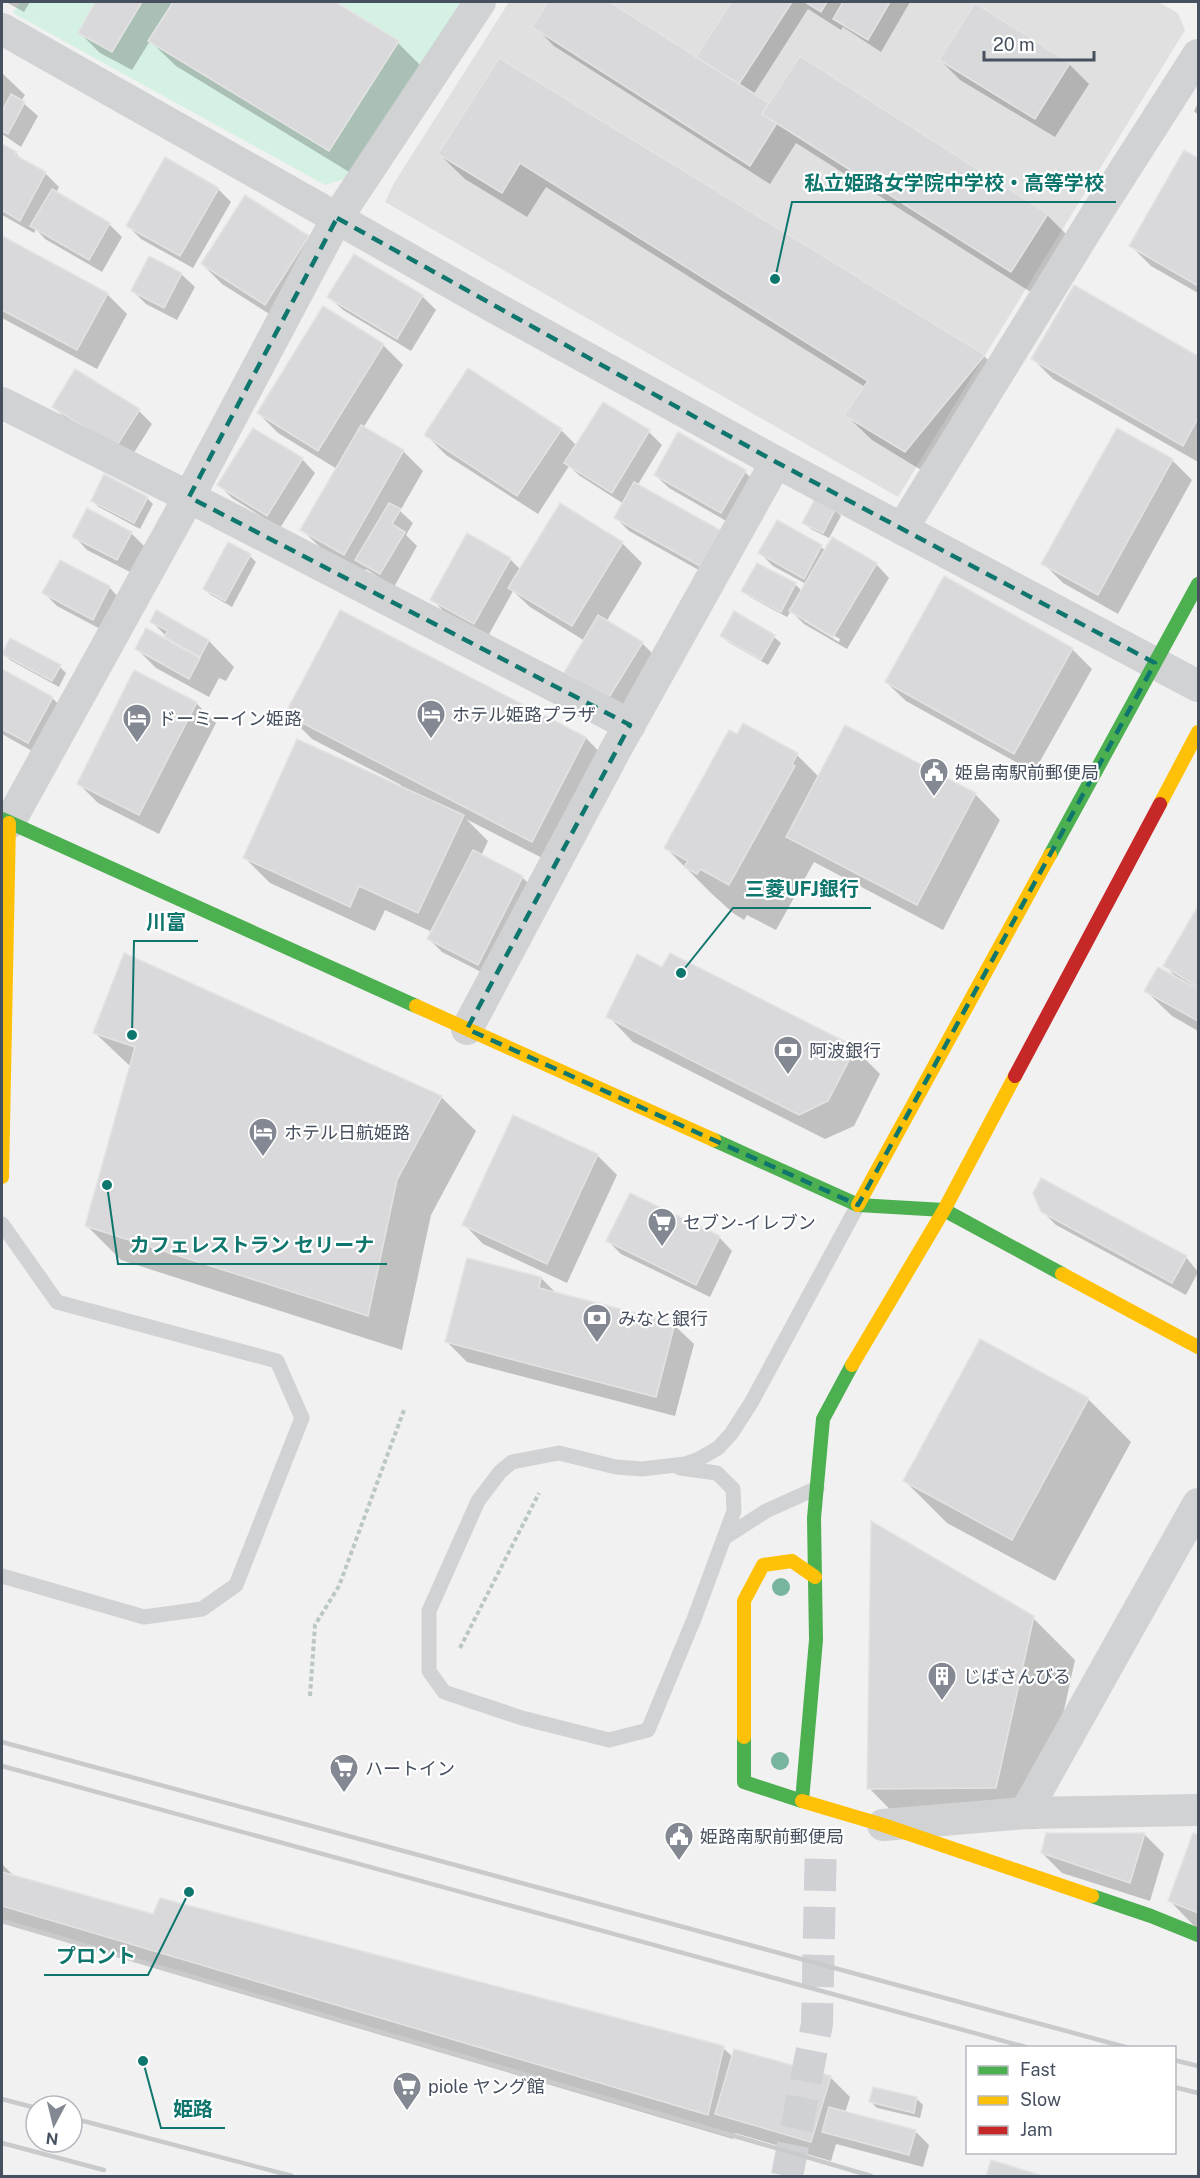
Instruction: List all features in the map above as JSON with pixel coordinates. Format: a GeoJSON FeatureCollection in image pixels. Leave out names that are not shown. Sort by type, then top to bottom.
{"type":"FeatureCollection","features":[{"type":"Feature","properties":{"kind":"street"},"geometry":{"type":"LineString","coordinates":[[2,1177],[5,821],[189,497],[337,218],[480,2]]}},
{"type":"Feature","properties":{"kind":"street"},"geometry":{"type":"LineString","coordinates":[[2,29],[492,306],[902,530],[1198,686]]}},
{"type":"Feature","properties":{"kind":"street"},"geometry":{"type":"LineString","coordinates":[[902,530],[1100,208],[1198,55]]}},
{"type":"Feature","properties":{"kind":"street"},"geometry":{"type":"LineString","coordinates":[[2,403],[630,725]]}},
{"type":"Feature","properties":{"kind":"street"},"geometry":{"type":"LineString","coordinates":[[467,1029],[630,725],[776,462]]}},
{"type":"Feature","properties":{"kind":"street"},"geometry":{"type":"LineString","coordinates":[[858,1205],[1198,584]]}},
{"type":"Feature","properties":{"kind":"street"},"geometry":{"type":"LineString","coordinates":[[802,1801],[816,1640],[814,1518],[823,1419],[861,1348],[944,1210],[1198,732]]}},
{"type":"Feature","properties":{"kind":"street"},"geometry":{"type":"LineString","coordinates":[[5,821],[858,1205],[944,1210],[1198,1347]]}},
{"type":"Feature","properties":{"kind":"street"},"geometry":{"type":"LineString","coordinates":[[1025,1813],[1198,1504]]}},
{"type":"Feature","properties":{"kind":"street"},"geometry":{"type":"LineString","coordinates":[[815,1577],[792,1561],[763,1565],[744,1601],[744,1782],[883,1825],[1151,1916],[1198,1935]]}},
{"type":"Feature","properties":{"kind":"street"},"geometry":{"type":"LineString","coordinates":[[883,1825],[1025,1813],[1198,1810]]}},
{"type":"Feature","properties":{"kind":"lane"},"geometry":{"type":"LineString","coordinates":[[668,1467],[717,1473],[733,1489],[734,1511],[690,1630],[648,1730],[609,1740],[522,1718],[444,1692],[429,1671],[429,1611],[477,1501],[500,1472],[512,1462],[559,1453],[616,1467],[642,1469],[668,1467],[699,1459],[718,1448],[731,1434],[751,1403],[858,1205]]}},
{"type":"Feature","properties":{"kind":"lane"},"geometry":{"type":"LineString","coordinates":[[2,1224],[57,1302],[277,1361],[302,1418],[236,1585],[202,1609],[144,1617],[2,1576]]}},
{"type":"Feature","properties":{"kind":"lane"},"geometry":{"type":"LineString","coordinates":[[724,1538],[765,1511],[817,1488]]}},
{"type":"Feature","properties":{"kind":"path"},"geometry":{"type":"LineString","coordinates":[[310,1696],[315,1625],[339,1586],[404,1410]]}},
{"type":"Feature","properties":{"kind":"path"},"geometry":{"type":"LineString","coordinates":[[460,1648],[539,1493]]}},
{"type":"Feature","properties":{"kind":"highlighted area"},"geometry":{"type":"Polygon","coordinates":[[[337,218],[776,462],[1155,663],[858,1205],[467,1029],[630,725],[189,497],[337,218]]]}},
{"type":"Feature","properties":{"kind":"shaded area"},"geometry":{"type":"Polygon","coordinates":[[[509,2],[1158,2],[1178,13],[1185,30],[898,497],[385,202],[394,183],[509,2]]]}},
{"type":"Feature","properties":{"kind":"green space"},"geometry":{"type":"Polygon","coordinates":[[[20,2],[461,2],[349,178],[325,185],[13,13],[20,2]]]}},
{"type":"Feature","properties":{"kind":"building"},"geometry":{"type":"Polygon","coordinates":[[[95,2],[142,2],[112,52],[78,33],[95,2]]]}},
{"type":"Feature","properties":{"kind":"building"},"geometry":{"type":"Polygon","coordinates":[[[173,2],[336,2],[399,41],[329,151],[148,41],[173,2]]]}},
{"type":"Feature","properties":{"kind":"building"},"geometry":{"type":"Polygon","coordinates":[[[548,2],[610,2],[769,103],[762,114],[777,123],[750,166],[532,27],[548,2]]]}},
{"type":"Feature","properties":{"kind":"building"},"geometry":{"type":"Polygon","coordinates":[[[731,2],[792,2],[739,84],[696,57],[731,2]]]}},
{"type":"Feature","properties":{"kind":"building"},"geometry":{"type":"Polygon","coordinates":[[[805,2],[827,2],[821,12],[805,2]]]}},
{"type":"Feature","properties":{"kind":"building"},"geometry":{"type":"Polygon","coordinates":[[[843,2],[890,2],[868,40],[833,19],[843,2]]]}},
{"type":"Feature","properties":{"kind":"building"},"geometry":{"type":"Polygon","coordinates":[[[975,3],[1070,63],[1035,119],[939,60],[975,3]]]}},
{"type":"Feature","properties":{"kind":"building"},"geometry":{"type":"Polygon","coordinates":[[[800,56],[1048,214],[1011,272],[762,114],[800,56]]]}},
{"type":"Feature","properties":{"kind":"building"},"geometry":{"type":"Polygon","coordinates":[[[499,58],[985,355],[905,452],[844,415],[868,381],[520,163],[502,193],[438,154],[499,58]]]}},
{"type":"Feature","properties":{"kind":"building"},"geometry":{"type":"Polygon","coordinates":[[[11,94],[25,102],[8,134],[2,131],[2,111],[11,94]]]}},
{"type":"Feature","properties":{"kind":"building"},"geometry":{"type":"Polygon","coordinates":[[[2,144],[17,152],[15,155],[46,172],[20,221],[2,210],[2,144]]]}},
{"type":"Feature","properties":{"kind":"building"},"geometry":{"type":"Polygon","coordinates":[[[1184,150],[1198,158],[1198,286],[1129,246],[1184,150]]]}},
{"type":"Feature","properties":{"kind":"building"},"geometry":{"type":"Polygon","coordinates":[[[165,157],[219,188],[180,256],[126,226],[165,157]]]}},
{"type":"Feature","properties":{"kind":"building"},"geometry":{"type":"Polygon","coordinates":[[[52,189],[110,223],[89,260],[30,226],[52,189]]]}},
{"type":"Feature","properties":{"kind":"building"},"geometry":{"type":"Polygon","coordinates":[[[245,195],[309,236],[265,305],[201,264],[245,195]]]}},
{"type":"Feature","properties":{"kind":"building"},"geometry":{"type":"Polygon","coordinates":[[[2,236],[108,293],[77,350],[2,310],[2,236]]]}},
{"type":"Feature","properties":{"kind":"building"},"geometry":{"type":"Polygon","coordinates":[[[354,254],[423,295],[397,339],[327,297],[354,254]]]}},
{"type":"Feature","properties":{"kind":"building"},"geometry":{"type":"Polygon","coordinates":[[[149,256],[182,273],[164,308],[131,291],[149,256]]]}},
{"type":"Feature","properties":{"kind":"building"},"geometry":{"type":"Polygon","coordinates":[[[1074,285],[1198,356],[1198,418],[1183,446],[1031,359],[1074,285]]]}},
{"type":"Feature","properties":{"kind":"building"},"geometry":{"type":"Polygon","coordinates":[[[323,306],[384,344],[318,451],[257,413],[323,306]]]}},
{"type":"Feature","properties":{"kind":"building"},"geometry":{"type":"Polygon","coordinates":[[[468,368],[562,429],[517,496],[424,435],[468,368]]]}},
{"type":"Feature","properties":{"kind":"building"},"geometry":{"type":"Polygon","coordinates":[[[75,369],[140,409],[116,447],[52,407],[75,369]]]}},
{"type":"Feature","properties":{"kind":"building"},"geometry":{"type":"Polygon","coordinates":[[[603,402],[650,430],[612,493],[564,463],[603,402]]]}},
{"type":"Feature","properties":{"kind":"building"},"geometry":{"type":"Polygon","coordinates":[[[361,425],[404,450],[344,555],[300,530],[361,425]]]}},
{"type":"Feature","properties":{"kind":"building"},"geometry":{"type":"Polygon","coordinates":[[[253,428],[303,458],[267,516],[217,485],[253,428]]]}},
{"type":"Feature","properties":{"kind":"building"},"geometry":{"type":"Polygon","coordinates":[[[1117,428],[1173,459],[1098,595],[1041,564],[1117,428]]]}},
{"type":"Feature","properties":{"kind":"building"},"geometry":{"type":"Polygon","coordinates":[[[678,432],[746,470],[721,513],[654,475],[678,432]]]}},
{"type":"Feature","properties":{"kind":"building"},"geometry":{"type":"Polygon","coordinates":[[[104,474],[148,497],[134,523],[91,501],[104,474]]]}},
{"type":"Feature","properties":{"kind":"building"},"geometry":{"type":"Polygon","coordinates":[[[634,482],[720,530],[700,566],[614,518],[634,482]]]}},
{"type":"Feature","properties":{"kind":"building"},"geometry":{"type":"Polygon","coordinates":[[[816,497],[836,508],[823,533],[802,523],[816,497]]]}},
{"type":"Feature","properties":{"kind":"building"},"geometry":{"type":"Polygon","coordinates":[[[389,503],[401,509],[392,524],[405,532],[380,574],[355,560],[389,503]]]}},
{"type":"Feature","properties":{"kind":"building"},"geometry":{"type":"Polygon","coordinates":[[[560,503],[623,542],[572,626],[508,588],[560,503]]]}},
{"type":"Feature","properties":{"kind":"building"},"geometry":{"type":"Polygon","coordinates":[[[87,508],[132,532],[117,560],[72,537],[87,508]]]}},
{"type":"Feature","properties":{"kind":"building"},"geometry":{"type":"Polygon","coordinates":[[[777,520],[822,545],[804,579],[758,553],[777,520]]]}},
{"type":"Feature","properties":{"kind":"building"},"geometry":{"type":"Polygon","coordinates":[[[467,533],[511,558],[474,624],[430,600],[467,533]]]}},
{"type":"Feature","properties":{"kind":"building"},"geometry":{"type":"Polygon","coordinates":[[[832,537],[877,563],[833,637],[789,611],[832,537]]]}},
{"type":"Feature","properties":{"kind":"building"},"geometry":{"type":"Polygon","coordinates":[[[228,542],[251,554],[225,601],[203,589],[228,542]]]}},
{"type":"Feature","properties":{"kind":"building"},"geometry":{"type":"Polygon","coordinates":[[[60,560],[110,586],[93,620],[42,593],[60,560]]]}},
{"type":"Feature","properties":{"kind":"building"},"geometry":{"type":"Polygon","coordinates":[[[757,563],[796,583],[781,612],[741,591],[757,563]]]}},
{"type":"Feature","properties":{"kind":"building"},"geometry":{"type":"Polygon","coordinates":[[[944,576],[1073,648],[1014,754],[885,682],[944,576]]]}},
{"type":"Feature","properties":{"kind":"building"},"geometry":{"type":"Polygon","coordinates":[[[156,610],[209,640],[200,657],[164,637],[168,631],[150,622],[156,610]]]}},
{"type":"Feature","properties":{"kind":"building"},"geometry":{"type":"Polygon","coordinates":[[[340,610],[586,737],[532,842],[285,714],[340,610]]]}},
{"type":"Feature","properties":{"kind":"building"},"geometry":{"type":"Polygon","coordinates":[[[734,611],[775,635],[761,660],[720,636],[734,611]]]}},
{"type":"Feature","properties":{"kind":"building"},"geometry":{"type":"Polygon","coordinates":[[[598,615],[643,642],[608,699],[564,673],[598,615]]]}},
{"type":"Feature","properties":{"kind":"building"},"geometry":{"type":"Polygon","coordinates":[[[146,628],[200,658],[189,679],[135,649],[146,628]]]}},
{"type":"Feature","properties":{"kind":"building"},"geometry":{"type":"Polygon","coordinates":[[[10,638],[61,665],[52,681],[2,654],[10,638]]]}},
{"type":"Feature","properties":{"kind":"building"},"geometry":{"type":"Polygon","coordinates":[[[2,669],[53,697],[28,743],[2,729],[2,669]]]}},
{"type":"Feature","properties":{"kind":"building","name":"ドーミーイン姫路"},"geometry":{"type":"Polygon","coordinates":[[[134,670],[197,702],[139,815],[77,784],[134,670]]]}},
{"type":"Feature","properties":{"kind":"building"},"geometry":{"type":"Polygon","coordinates":[[[743,723],[798,753],[792,764],[795,766],[729,885],[700,869],[697,874],[684,867],[688,861],[664,848],[729,730],[737,734],[743,723]]]}},
{"type":"Feature","properties":{"kind":"building"},"geometry":{"type":"Polygon","coordinates":[[[845,725],[976,793],[917,905],[786,837],[845,725]]]}},
{"type":"Feature","properties":{"kind":"building"},"geometry":{"type":"Polygon","coordinates":[[[297,739],[464,815],[418,913],[359,886],[350,907],[243,858],[297,739]]]}},
{"type":"Feature","properties":{"kind":"building"},"geometry":{"type":"Polygon","coordinates":[[[473,850],[523,876],[478,965],[427,939],[473,850]]]}},
{"type":"Feature","properties":{"kind":"building"},"geometry":{"type":"Polygon","coordinates":[[[1198,906],[1198,987],[1163,966],[1198,906]]]}},
{"type":"Feature","properties":{"kind":"building"},"geometry":{"type":"Polygon","coordinates":[[[124,953],[442,1096],[397,1180],[368,1316],[85,1226],[135,1047],[93,1033],[124,953]]]}},
{"type":"Feature","properties":{"kind":"building"},"geometry":{"type":"Polygon","coordinates":[[[670,953],[856,1047],[828,1101],[799,1115],[606,1017],[637,954],[662,967],[670,953]]]}},
{"type":"Feature","properties":{"kind":"building"},"geometry":{"type":"Polygon","coordinates":[[[1158,967],[1198,989],[1198,1021],[1144,991],[1158,967]]]}},
{"type":"Feature","properties":{"kind":"building"},"geometry":{"type":"Polygon","coordinates":[[[513,1115],[598,1154],[547,1264],[462,1225],[513,1115]]]}},
{"type":"Feature","properties":{"kind":"building"},"geometry":{"type":"Polygon","coordinates":[[[1041,1178],[1187,1256],[1172,1283],[1041,1212],[1033,1193],[1041,1178]]]}},
{"type":"Feature","properties":{"kind":"building"},"geometry":{"type":"Polygon","coordinates":[[[630,1193],[720,1236],[696,1285],[606,1241],[630,1193]]]}},
{"type":"Feature","properties":{"kind":"building"},"geometry":{"type":"Polygon","coordinates":[[[467,1258],[541,1277],[539,1288],[675,1323],[656,1397],[445,1342],[467,1258]]]}},
{"type":"Feature","properties":{"kind":"building"},"geometry":{"type":"Polygon","coordinates":[[[980,1339],[1089,1398],[1012,1540],[903,1481],[980,1339]]]}},
{"type":"Feature","properties":{"kind":"building","name":"じばさんびる"},"geometry":{"type":"Polygon","coordinates":[[[871,1521],[1034,1616],[996,1788],[867,1789],[871,1521]]]}},
{"type":"Feature","properties":{"kind":"building"},"geometry":{"type":"Polygon","coordinates":[[[1046,1833],[1145,1833],[1130,1883],[1041,1853],[1046,1833]]]}},
{"type":"Feature","properties":{"kind":"building"},"geometry":{"type":"Polygon","coordinates":[[[1193,1833],[1198,1835],[1198,1913],[1168,1901],[1193,1833]]]}},
{"type":"Feature","properties":{"kind":"building"},"geometry":{"type":"Polygon","coordinates":[[[2,1872],[153,1914],[160,1898],[724,2046],[708,2115],[2,1906],[2,1872]]]}},
{"type":"Feature","properties":{"kind":"building"},"geometry":{"type":"Polygon","coordinates":[[[734,2049],[831,2076],[811,2142],[715,2114],[734,2049]]]}},
{"type":"Feature","properties":{"kind":"building"},"geometry":{"type":"Polygon","coordinates":[[[873,2087],[917,2097],[914,2113],[869,2102],[873,2087]]]}},
{"type":"Feature","properties":{"kind":"building"},"geometry":{"type":"Polygon","coordinates":[[[829,2107],[916,2130],[909,2155],[822,2132],[829,2107]]]}},
{"type":"Feature","properties":{"kind":"building"},"geometry":{"type":"Polygon","coordinates":[[[991,2160],[1043,2176],[986,2176],[991,2160]]]}},
{"type":"Feature","properties":{"kind":"tunnel"},"geometry":{"type":"LineString","coordinates":[[787,2176],[817,2024],[821,1840]]}},
{"type":"Feature","properties":{"kind":"railway"},"geometry":{"type":"LineString","coordinates":[[2,1742],[1122,2046]]}},
{"type":"Feature","properties":{"kind":"railway"},"geometry":{"type":"LineString","coordinates":[[2,1766],[1022,2046]]}},
{"type":"Feature","properties":{"kind":"railway"},"geometry":{"type":"LineString","coordinates":[[2,1921],[871,2176]]}},
{"type":"Feature","properties":{"kind":"railway"},"geometry":{"type":"LineString","coordinates":[[1176,2060],[1198,2066]]}},
{"type":"Feature","properties":{"kind":"railway"},"geometry":{"type":"LineString","coordinates":[[1176,2088],[1198,2093]]}},
{"type":"Feature","properties":{"kind":"railway"},"geometry":{"type":"LineString","coordinates":[[2,2099],[24,2105]]}},
{"type":"Feature","properties":{"kind":"railway"},"geometry":{"type":"LineString","coordinates":[[84,2121],[292,2176]]}},
{"type":"Feature","properties":{"kind":"railway"},"geometry":{"type":"LineString","coordinates":[[2,2143],[104,2170]]}},
{"type":"Feature","properties":{"kind":"traffic: fast"},"geometry":{"type":"LineString","coordinates":[[1050,855],[1198,584]]}},
{"type":"Feature","properties":{"kind":"traffic: fast"},"geometry":{"type":"LineString","coordinates":[[2,819],[416,1006]]}},
{"type":"Feature","properties":{"kind":"traffic: fast"},"geometry":{"type":"LineString","coordinates":[[714,1140],[858,1205],[944,1210],[1062,1274]]}},
{"type":"Feature","properties":{"kind":"traffic: fast"},"geometry":{"type":"LineString","coordinates":[[744,1737],[744,1782],[802,1801],[816,1640],[814,1518],[823,1419],[852,1365]]}},
{"type":"Feature","properties":{"kind":"traffic: fast"},"geometry":{"type":"LineString","coordinates":[[1092,1896],[1198,1935]]}},
{"type":"Feature","properties":{"kind":"traffic: slow"},"geometry":{"type":"LineString","coordinates":[[1160,804],[1198,732]]}},
{"type":"Feature","properties":{"kind":"traffic: slow"},"geometry":{"type":"LineString","coordinates":[[2,1177],[9,823]]}},
{"type":"Feature","properties":{"kind":"traffic: slow"},"geometry":{"type":"LineString","coordinates":[[858,1205],[1050,855]]}},
{"type":"Feature","properties":{"kind":"traffic: slow"},"geometry":{"type":"LineString","coordinates":[[416,1006],[714,1140]]}},
{"type":"Feature","properties":{"kind":"traffic: slow"},"geometry":{"type":"LineString","coordinates":[[852,1365],[944,1210],[1015,1076]]}},
{"type":"Feature","properties":{"kind":"traffic: slow"},"geometry":{"type":"LineString","coordinates":[[1062,1274],[1198,1347]]}},
{"type":"Feature","properties":{"kind":"traffic: slow"},"geometry":{"type":"LineString","coordinates":[[744,1737],[744,1601],[763,1565],[792,1561],[815,1577]]}},
{"type":"Feature","properties":{"kind":"traffic: slow"},"geometry":{"type":"LineString","coordinates":[[802,1801],[883,1825],[1092,1896]]}},
{"type":"Feature","properties":{"kind":"traffic: jam"},"geometry":{"type":"LineString","coordinates":[[1015,1076],[1160,804]]}},
{"type":"Feature","properties":{"kind":"place","name":"私立姫路女学院中学校・高等学校"},"geometry":{"type":"Point","coordinates":[775,279]}},
{"type":"Feature","properties":{"kind":"place","name":"ホテル姫路プラザ"},"geometry":{"type":"Point","coordinates":[431,740]}},
{"type":"Feature","properties":{"kind":"place","name":"ドーミーイン姫路"},"geometry":{"type":"Point","coordinates":[137,744]}},
{"type":"Feature","properties":{"kind":"place","name":"姫島南駅前郵便局"},"geometry":{"type":"Point","coordinates":[934,798]}},
{"type":"Feature","properties":{"kind":"place","name":"三菱UFJ銀行"},"geometry":{"type":"Point","coordinates":[681,973]}},
{"type":"Feature","properties":{"kind":"place","name":"川富"},"geometry":{"type":"Point","coordinates":[132,1035]}},
{"type":"Feature","properties":{"kind":"place","name":"阿波銀行"},"geometry":{"type":"Point","coordinates":[788,1076]}},
{"type":"Feature","properties":{"kind":"place","name":"ホテル日航姫路"},"geometry":{"type":"Point","coordinates":[263,1158]}},
{"type":"Feature","properties":{"kind":"place","name":"カフェレストラン セリーナ"},"geometry":{"type":"Point","coordinates":[107,1185]}},
{"type":"Feature","properties":{"kind":"place","name":"セブン-イレブン"},"geometry":{"type":"Point","coordinates":[662,1248]}},
{"type":"Feature","properties":{"kind":"place","name":"みなと銀行"},"geometry":{"type":"Point","coordinates":[597,1344]}},
{"type":"Feature","properties":{"kind":"place","name":"じばさんびる"},"geometry":{"type":"Point","coordinates":[942,1702]}},
{"type":"Feature","properties":{"kind":"place","name":"ハートイン"},"geometry":{"type":"Point","coordinates":[344,1794]}},
{"type":"Feature","properties":{"kind":"place","name":"姫路南駅前郵便局"},"geometry":{"type":"Point","coordinates":[679,1862]}},
{"type":"Feature","properties":{"kind":"place","name":"プロント"},"geometry":{"type":"Point","coordinates":[189,1892]}},
{"type":"Feature","properties":{"kind":"place","name":"姫路"},"geometry":{"type":"Point","coordinates":[143,2061]}},
{"type":"Feature","properties":{"kind":"place","name":"piole ヤング館"},"geometry":{"type":"Point","coordinates":[407,2112]}}]}
